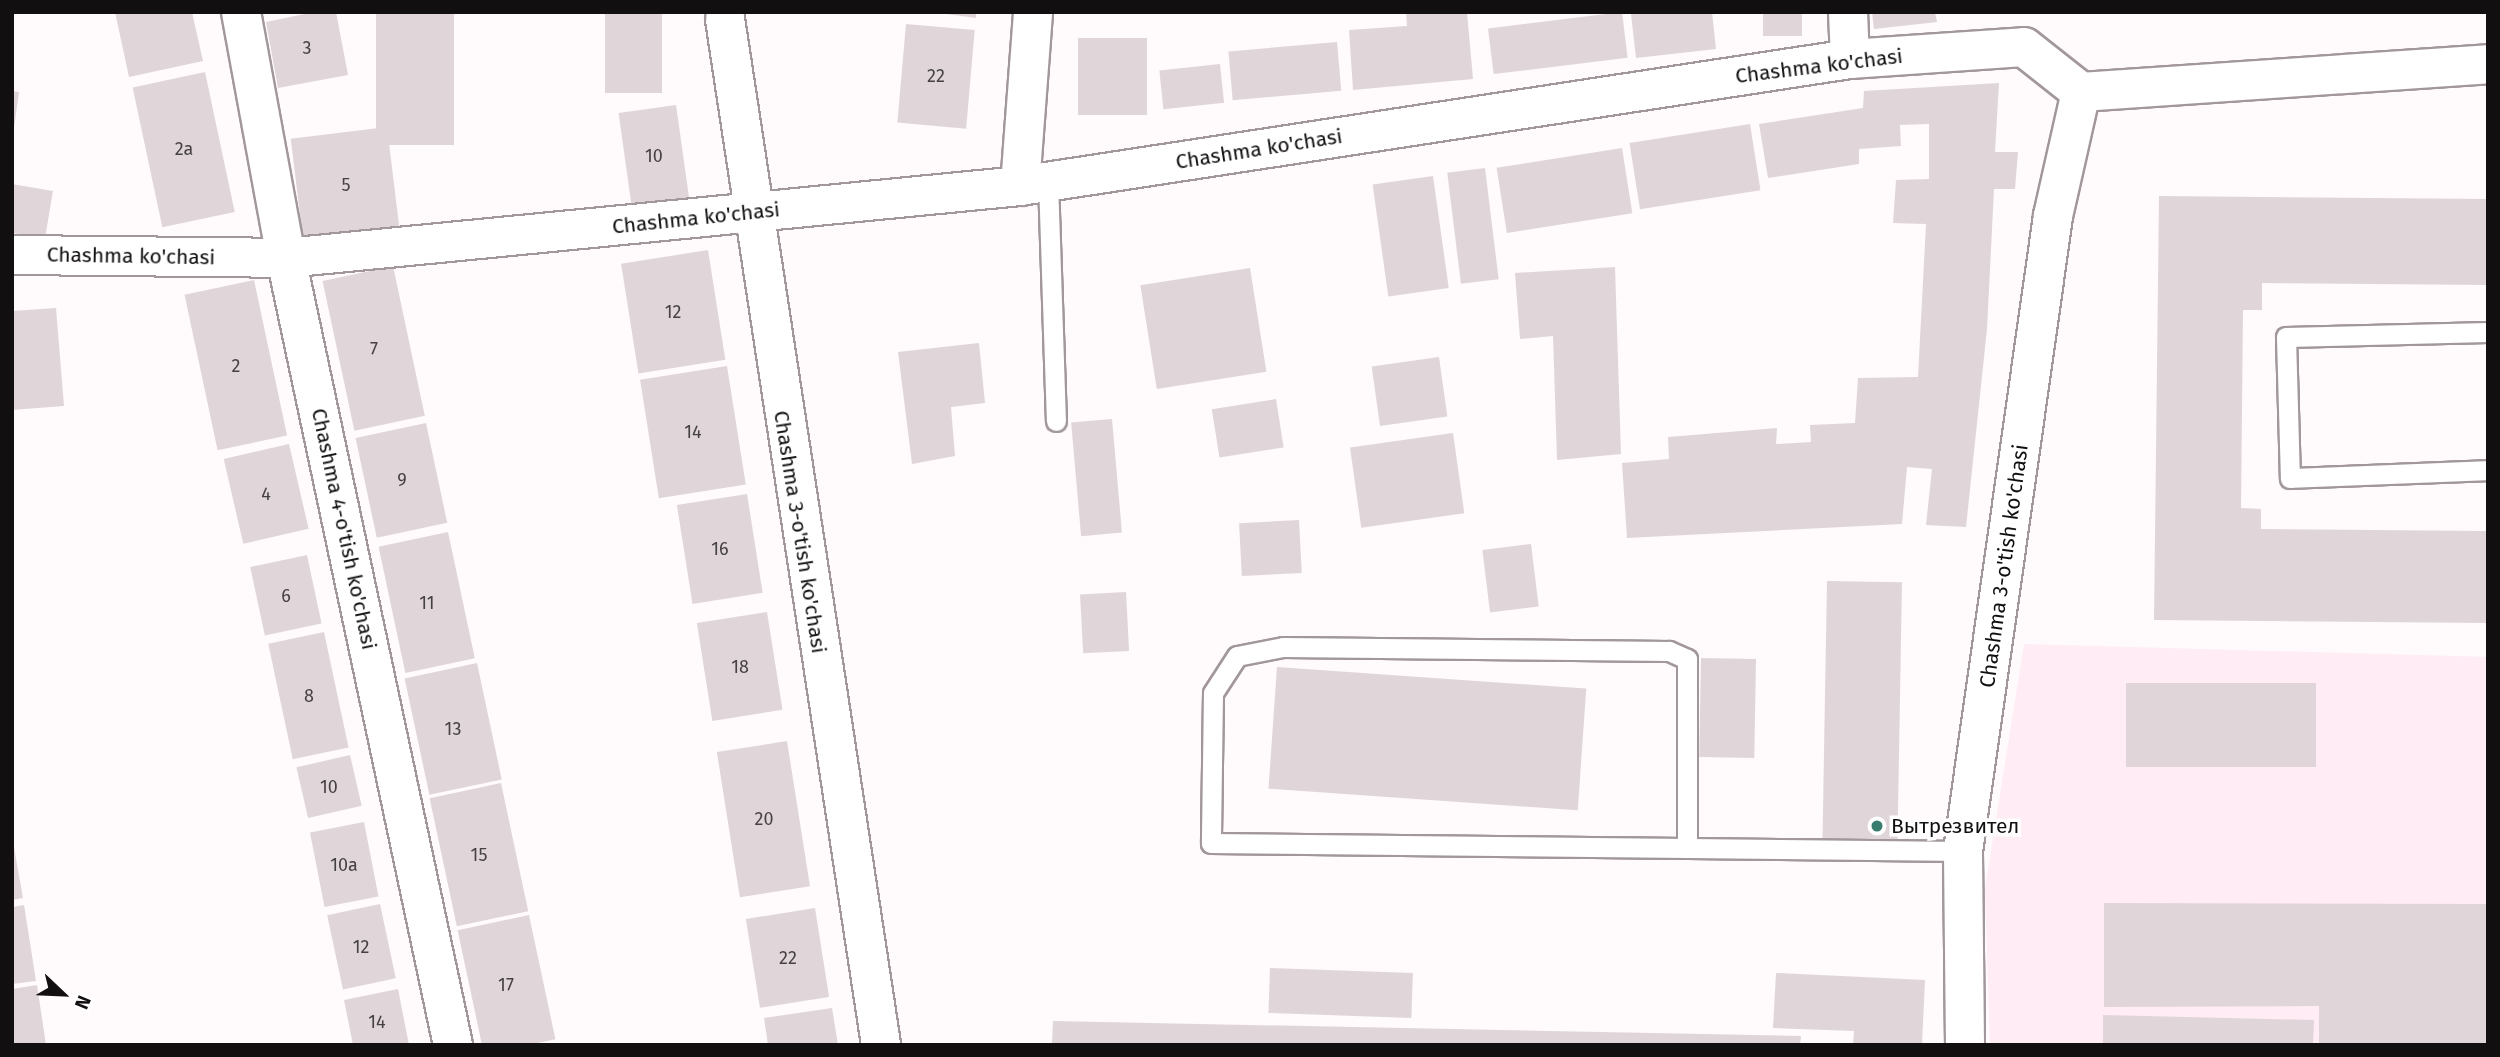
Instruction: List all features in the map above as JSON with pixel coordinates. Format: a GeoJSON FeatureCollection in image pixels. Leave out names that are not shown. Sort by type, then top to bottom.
{"type":"FeatureCollection","features":[{"type":"Feature","properties":{"kind":"street","name":"Chashma 4-o'tish ko'chasi"},"geometry":{"type":"LineString","coordinates":[[241,12],[286,258],[453,1045]]}},
{"type":"Feature","properties":{"kind":"street"},"geometry":{"type":"LineString","coordinates":[[1033,12],[1034,184]]}},
{"type":"Feature","properties":{"kind":"street"},"geometry":{"type":"LineString","coordinates":[[1848,12],[1850,59]]}},
{"type":"Feature","properties":{"kind":"street","name":"Chashma 3-o'tish ko'chasi"},"geometry":{"type":"LineString","coordinates":[[725,19],[750,212],[881,1045]]}},
{"type":"Feature","properties":{"kind":"street","name":"Chashma ko'chasi"},"geometry":{"type":"LineString","coordinates":[[12,255],[286,258],[1034,184],[1850,59],[2024,47],[2081,92]]}},
{"type":"Feature","properties":{"kind":"street"},"geometry":{"type":"LineString","coordinates":[[2081,92],[2488,64]]}},
{"type":"Feature","properties":{"kind":"street","name":"Chashma 3-o'tish ko'chasi"},"geometry":{"type":"LineString","coordinates":[[1965,1045],[1964,852],[2053,216],[2081,92]]}},
{"type":"Feature","properties":{"kind":"lane"},"geometry":{"type":"LineString","coordinates":[[1034,184],[1056,421]]}},
{"type":"Feature","properties":{"kind":"lane"},"geometry":{"type":"LineString","coordinates":[[2488,332],[2286,337],[2290,478],[2488,470]]}},
{"type":"Feature","properties":{"kind":"lane"},"geometry":{"type":"LineString","coordinates":[[1687,848],[1687,659],[1669,651],[1283,647],[1237,656],[1213,693],[1211,843],[1964,852]]}},
{"type":"Feature","properties":{"kind":"shaded area"},"geometry":{"type":"Polygon","coordinates":[[[2024,644],[2488,657],[2488,1045],[1990,1045],[1985,889],[2024,644]]]}},
{"type":"Feature","properties":{"kind":"building"},"geometry":{"type":"Polygon","coordinates":[[[115,12],[192,12],[203,61],[129,77],[115,12]]]}},
{"type":"Feature","properties":{"kind":"building"},"geometry":{"type":"Polygon","coordinates":[[[314,12],[336,12],[348,75],[278,88],[266,22],[314,12]]]}},
{"type":"Feature","properties":{"kind":"building"},"geometry":{"type":"Polygon","coordinates":[[[376,12],[454,12],[454,145],[376,145],[376,12]]]}},
{"type":"Feature","properties":{"kind":"building"},"geometry":{"type":"Polygon","coordinates":[[[605,12],[662,12],[662,93],[605,93],[605,12]]]}},
{"type":"Feature","properties":{"kind":"building"},"geometry":{"type":"Polygon","coordinates":[[[931,12],[976,12],[976,18],[931,12]]]}},
{"type":"Feature","properties":{"kind":"building"},"geometry":{"type":"Polygon","coordinates":[[[1406,12],[1467,12],[1473,79],[1353,90],[1349,30],[1407,26],[1406,12]]]}},
{"type":"Feature","properties":{"kind":"building"},"geometry":{"type":"Polygon","coordinates":[[[1622,12],[1628,58],[1494,74],[1488,28],[1622,12]]]}},
{"type":"Feature","properties":{"kind":"building"},"geometry":{"type":"Polygon","coordinates":[[[1712,12],[1716,49],[1636,58],[1631,14],[1712,12]]]}},
{"type":"Feature","properties":{"kind":"building"},"geometry":{"type":"Polygon","coordinates":[[[1763,12],[1802,12],[1802,36],[1763,36],[1763,12]]]}},
{"type":"Feature","properties":{"kind":"building"},"geometry":{"type":"Polygon","coordinates":[[[1872,12],[1935,12],[1937,22],[1874,29],[1872,12]]]}},
{"type":"Feature","properties":{"kind":"building"},"geometry":{"type":"Polygon","coordinates":[[[906,24],[975,30],[966,129],[897,123],[906,24]]]}},
{"type":"Feature","properties":{"kind":"building"},"geometry":{"type":"Polygon","coordinates":[[[1078,38],[1147,38],[1147,115],[1078,115],[1078,38]]]}},
{"type":"Feature","properties":{"kind":"building"},"geometry":{"type":"Polygon","coordinates":[[[1337,42],[1341,91],[1233,100],[1228,51],[1337,42]]]}},
{"type":"Feature","properties":{"kind":"building"},"geometry":{"type":"Polygon","coordinates":[[[1220,64],[1224,103],[1163,109],[1159,70],[1220,64]]]}},
{"type":"Feature","properties":{"kind":"building"},"geometry":{"type":"Polygon","coordinates":[[[205,72],[235,212],[162,227],[133,87],[205,72]]]}},
{"type":"Feature","properties":{"kind":"building"},"geometry":{"type":"Polygon","coordinates":[[[1999,83],[1995,152],[2018,152],[2015,189],[1994,189],[1987,329],[1966,527],[1926,525],[1932,469],[1907,467],[1902,524],[1627,538],[1622,463],[1669,459],[1668,437],[1777,428],[1776,444],[1811,442],[1810,425],[1855,423],[1858,378],[1918,377],[1926,224],[1893,223],[1896,180],[1929,179],[1929,124],[1900,125],[1901,146],[1859,149],[1859,164],[1768,178],[1759,124],[1863,108],[1864,91],[1999,83]]]}},
{"type":"Feature","properties":{"kind":"building"},"geometry":{"type":"Polygon","coordinates":[[[12,91],[19,92],[14,128],[12,127],[12,91]]]}},
{"type":"Feature","properties":{"kind":"building"},"geometry":{"type":"Polygon","coordinates":[[[676,105],[689,199],[632,207],[619,113],[676,105]]]}},
{"type":"Feature","properties":{"kind":"building"},"geometry":{"type":"Polygon","coordinates":[[[1750,124],[1760,190],[1640,209],[1630,143],[1750,124]]]}},
{"type":"Feature","properties":{"kind":"building"},"geometry":{"type":"Polygon","coordinates":[[[387,127],[400,230],[303,242],[291,139],[387,127]]]}},
{"type":"Feature","properties":{"kind":"building"},"geometry":{"type":"Polygon","coordinates":[[[1622,148],[1632,213],[1507,233],[1497,168],[1622,148]]]}},
{"type":"Feature","properties":{"kind":"building"},"geometry":{"type":"Polygon","coordinates":[[[1485,168],[1499,279],[1461,284],[1447,173],[1485,168]]]}},
{"type":"Feature","properties":{"kind":"building"},"geometry":{"type":"Polygon","coordinates":[[[1433,176],[1449,288],[1388,296],[1373,184],[1433,176]]]}},
{"type":"Feature","properties":{"kind":"building"},"geometry":{"type":"Polygon","coordinates":[[[12,184],[53,191],[45,238],[12,233],[12,184]]]}},
{"type":"Feature","properties":{"kind":"building"},"geometry":{"type":"Polygon","coordinates":[[[2159,196],[2488,199],[2488,285],[2262,283],[2262,310],[2243,310],[2241,508],[2261,509],[2261,529],[2488,531],[2488,623],[2154,620],[2159,196]]]}},
{"type":"Feature","properties":{"kind":"building"},"geometry":{"type":"Polygon","coordinates":[[[708,250],[725,360],[638,373],[621,264],[708,250]]]}},
{"type":"Feature","properties":{"kind":"building"},"geometry":{"type":"Polygon","coordinates":[[[393,266],[425,416],[354,431],[323,281],[393,266]]]}},
{"type":"Feature","properties":{"kind":"building"},"geometry":{"type":"Polygon","coordinates":[[[1615,267],[1621,454],[1557,460],[1553,336],[1520,339],[1515,273],[1615,267]]]}},
{"type":"Feature","properties":{"kind":"building"},"geometry":{"type":"Polygon","coordinates":[[[1250,268],[1266,372],[1157,389],[1140,285],[1250,268]]]}},
{"type":"Feature","properties":{"kind":"building"},"geometry":{"type":"Polygon","coordinates":[[[254,280],[287,436],[218,450],[185,295],[254,280]]]}},
{"type":"Feature","properties":{"kind":"building"},"geometry":{"type":"Polygon","coordinates":[[[56,308],[64,406],[12,410],[12,311],[56,308]]]}},
{"type":"Feature","properties":{"kind":"building"},"geometry":{"type":"Polygon","coordinates":[[[979,343],[985,403],[951,407],[955,456],[912,464],[898,352],[979,343]]]}},
{"type":"Feature","properties":{"kind":"building"},"geometry":{"type":"Polygon","coordinates":[[[1439,357],[1447,416],[1380,426],[1372,366],[1439,357]]]}},
{"type":"Feature","properties":{"kind":"building"},"geometry":{"type":"Polygon","coordinates":[[[727,366],[746,485],[659,498],[640,380],[727,366]]]}},
{"type":"Feature","properties":{"kind":"building"},"geometry":{"type":"Polygon","coordinates":[[[1276,399],[1284,447],[1219,458],[1212,409],[1276,399]]]}},
{"type":"Feature","properties":{"kind":"building"},"geometry":{"type":"Polygon","coordinates":[[[1112,419],[1122,533],[1081,536],[1071,423],[1112,419]]]}},
{"type":"Feature","properties":{"kind":"building"},"geometry":{"type":"Polygon","coordinates":[[[426,423],[447,523],[377,538],[356,438],[426,423]]]}},
{"type":"Feature","properties":{"kind":"building"},"geometry":{"type":"Polygon","coordinates":[[[1453,433],[1464,513],[1361,528],[1350,447],[1453,433]]]}},
{"type":"Feature","properties":{"kind":"building"},"geometry":{"type":"Polygon","coordinates":[[[289,444],[309,529],[243,544],[224,459],[289,444]]]}},
{"type":"Feature","properties":{"kind":"building"},"geometry":{"type":"Polygon","coordinates":[[[747,494],[763,593],[693,604],[677,505],[747,494]]]}},
{"type":"Feature","properties":{"kind":"building"},"geometry":{"type":"Polygon","coordinates":[[[1299,520],[1302,573],[1242,576],[1239,523],[1299,520]]]}},
{"type":"Feature","properties":{"kind":"building"},"geometry":{"type":"Polygon","coordinates":[[[448,532],[475,658],[405,673],[379,547],[448,532]]]}},
{"type":"Feature","properties":{"kind":"building"},"geometry":{"type":"Polygon","coordinates":[[[1531,544],[1539,607],[1490,613],[1482,550],[1531,544]]]}},
{"type":"Feature","properties":{"kind":"building"},"geometry":{"type":"Polygon","coordinates":[[[307,555],[322,623],[265,636],[250,567],[307,555]]]}},
{"type":"Feature","properties":{"kind":"building"},"geometry":{"type":"Polygon","coordinates":[[[1827,581],[1902,582],[1897,843],[1822,842],[1827,581]]]}},
{"type":"Feature","properties":{"kind":"building"},"geometry":{"type":"Polygon","coordinates":[[[1126,592],[1129,651],[1083,653],[1080,594],[1126,592]]]}},
{"type":"Feature","properties":{"kind":"building"},"geometry":{"type":"Polygon","coordinates":[[[767,612],[782,710],[712,721],[697,623],[767,612]]]}},
{"type":"Feature","properties":{"kind":"building"},"geometry":{"type":"Polygon","coordinates":[[[324,632],[349,747],[293,759],[268,644],[324,632]]]}},
{"type":"Feature","properties":{"kind":"building"},"geometry":{"type":"Polygon","coordinates":[[[1701,658],[1756,659],[1754,758],[1699,757],[1701,658]]]}},
{"type":"Feature","properties":{"kind":"building"},"geometry":{"type":"Polygon","coordinates":[[[477,663],[502,779],[429,795],[405,678],[477,663]]]}},
{"type":"Feature","properties":{"kind":"building"},"geometry":{"type":"Polygon","coordinates":[[[1277,667],[1586,689],[1578,810],[1268,789],[1277,667]]]}},
{"type":"Feature","properties":{"kind":"building"},"geometry":{"type":"Polygon","coordinates":[[[2126,683],[2316,683],[2316,767],[2126,767],[2126,683]]]}},
{"type":"Feature","properties":{"kind":"building"},"geometry":{"type":"Polygon","coordinates":[[[787,741],[810,886],[740,897],[717,752],[787,741]]]}},
{"type":"Feature","properties":{"kind":"building"},"geometry":{"type":"Polygon","coordinates":[[[350,755],[362,806],[308,818],[296,767],[350,755]]]}},
{"type":"Feature","properties":{"kind":"building"},"geometry":{"type":"Polygon","coordinates":[[[501,783],[528,911],[457,926],[430,798],[501,783]]]}},
{"type":"Feature","properties":{"kind":"building"},"geometry":{"type":"Polygon","coordinates":[[[364,822],[379,897],[325,907],[310,832],[364,822]]]}},
{"type":"Feature","properties":{"kind":"building"},"geometry":{"type":"Polygon","coordinates":[[[12,836],[23,898],[12,900],[12,836]]]}},
{"type":"Feature","properties":{"kind":"building"},"geometry":{"type":"Polygon","coordinates":[[[2104,903],[2488,904],[2488,1045],[2319,1045],[2319,1006],[2104,1007],[2104,903]]]}},
{"type":"Feature","properties":{"kind":"building"},"geometry":{"type":"Polygon","coordinates":[[[380,904],[396,978],[343,990],[327,915],[380,904]]]}},
{"type":"Feature","properties":{"kind":"building"},"geometry":{"type":"Polygon","coordinates":[[[24,905],[36,981],[12,984],[12,907],[24,905]]]}},
{"type":"Feature","properties":{"kind":"building"},"geometry":{"type":"Polygon","coordinates":[[[815,908],[829,997],[760,1008],[746,919],[815,908]]]}},
{"type":"Feature","properties":{"kind":"building"},"geometry":{"type":"Polygon","coordinates":[[[529,915],[555,1039],[528,1045],[482,1045],[458,930],[529,915]]]}},
{"type":"Feature","properties":{"kind":"building"},"geometry":{"type":"Polygon","coordinates":[[[1270,968],[1413,973],[1411,1018],[1268,1013],[1270,968]]]}},
{"type":"Feature","properties":{"kind":"building"},"geometry":{"type":"Polygon","coordinates":[[[1776,973],[1925,980],[1922,1045],[1853,1045],[1854,1031],[1773,1028],[1776,973]]]}},
{"type":"Feature","properties":{"kind":"building"},"geometry":{"type":"Polygon","coordinates":[[[37,985],[46,1045],[12,1045],[12,989],[37,985]]]}},
{"type":"Feature","properties":{"kind":"building"},"geometry":{"type":"Polygon","coordinates":[[[398,989],[409,1045],[353,1045],[344,1000],[398,989]]]}},
{"type":"Feature","properties":{"kind":"building"},"geometry":{"type":"Polygon","coordinates":[[[832,1008],[838,1045],[768,1045],[764,1018],[832,1008]]]}},
{"type":"Feature","properties":{"kind":"building"},"geometry":{"type":"Polygon","coordinates":[[[2103,1015],[2314,1020],[2313,1045],[2103,1045],[2103,1015]]]}},
{"type":"Feature","properties":{"kind":"building"},"geometry":{"type":"Polygon","coordinates":[[[1053,1021],[1801,1036],[1800,1045],[1052,1045],[1053,1021]]]}},
{"type":"Feature","properties":{"kind":"place","name":"Вытрезвител"},"geometry":{"type":"Point","coordinates":[1877,826]}}]}
